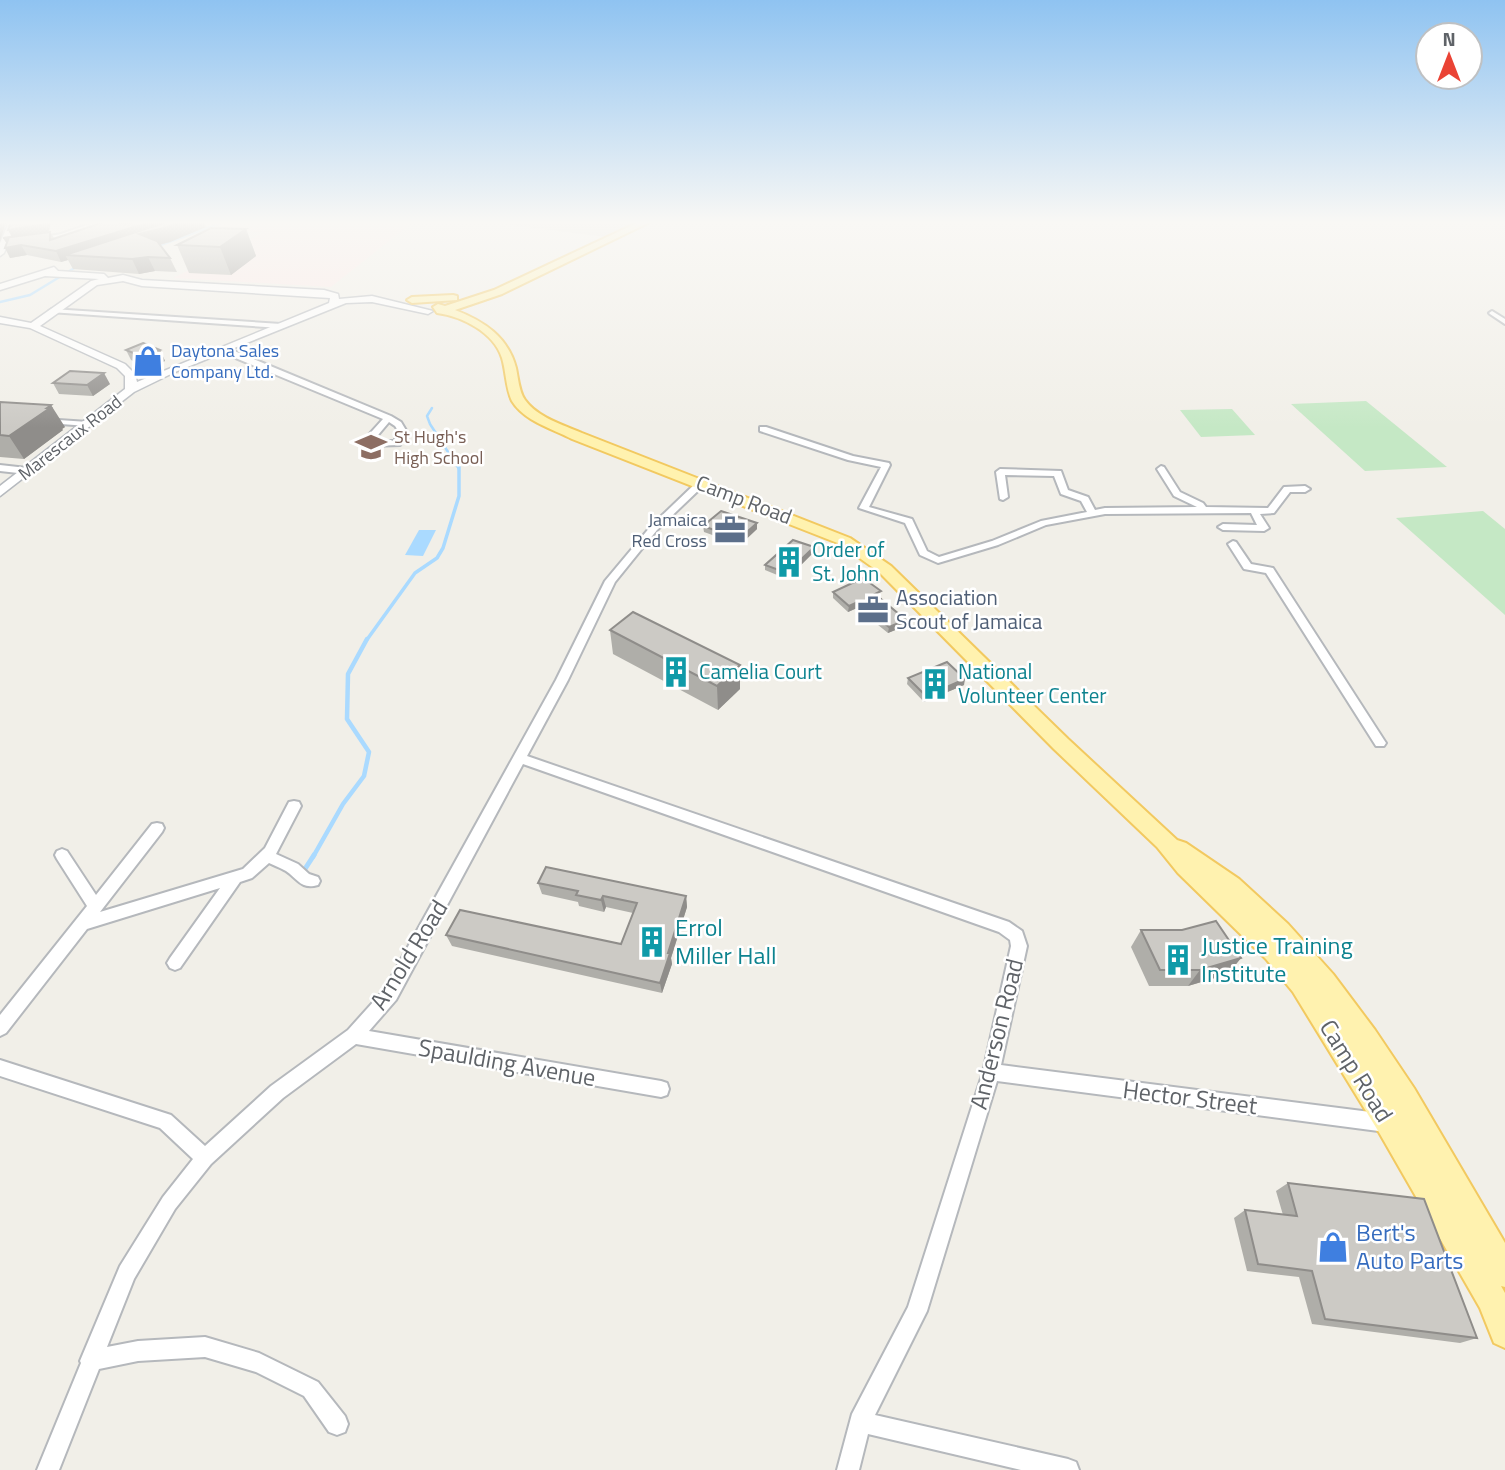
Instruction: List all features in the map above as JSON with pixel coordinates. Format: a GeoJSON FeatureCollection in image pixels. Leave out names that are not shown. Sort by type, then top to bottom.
{"type":"FeatureCollection","features":[{"type":"Feature","properties":{"kind":"main road"},"geometry":{"type":"LineString","coordinates":[[33,326],[82,291]]}},
{"type":"Feature","properties":{"kind":"main road"},"geometry":{"type":"LineString","coordinates":[[280,291],[324,293],[335,296],[334,303],[372,299],[436,310],[498,292]]}},
{"type":"Feature","properties":{"kind":"main road"},"geometry":{"type":"LineString","coordinates":[[338,291],[412,300],[473,295]]}},
{"type":"Feature","properties":{"kind":"main road"},"geometry":{"type":"LineString","coordinates":[[412,300],[436,310],[488,291]]}},
{"type":"Feature","properties":{"kind":"main road"},"geometry":{"type":"LineString","coordinates":[[476,323],[473,312],[475,307],[498,292]]}},
{"type":"Feature","properties":{"kind":"main road","name":"Marescaux Road"},"geometry":{"type":"LineString","coordinates":[[0,492],[130,390],[171,370],[334,303]]}},
{"type":"Feature","properties":{"kind":"main road","name":"Camp Road"},"geometry":{"type":"LineString","coordinates":[[436,310],[476,323],[494,337],[507,355],[518,400],[525,410],[577,436],[845,541],[886,569],[1060,744],[1165,841],[1186,867],[1274,951],[1302,984],[1390,1124],[1492,1299],[1505,1332]]}},
{"type":"Feature","properties":{"kind":"main road"},"geometry":{"type":"LineString","coordinates":[[0,320],[33,326],[129,372],[147,375],[171,370]]}},
{"type":"Feature","properties":{"kind":"main road"},"geometry":{"type":"LineString","coordinates":[[129,372],[133,380],[130,390]]}},
{"type":"Feature","properties":{"kind":"main road","name":"Camp Road"},"geometry":{"type":"LineString","coordinates":[[1165,841],[1198,860],[1240,895],[1314,968],[1342,1004],[1422,1128],[1505,1272]]}},
{"type":"Feature","properties":{"kind":"street"},"geometry":{"type":"LineString","coordinates":[[51,311],[281,326]]}},
{"type":"Feature","properties":{"kind":"street"},"geometry":{"type":"LineString","coordinates":[[1492,313],[1505,322]]}},
{"type":"Feature","properties":{"kind":"street"},"geometry":{"type":"LineString","coordinates":[[224,350],[388,418]]}},
{"type":"Feature","properties":{"kind":"street"},"geometry":{"type":"LineString","coordinates":[[38,421],[88,424]]}},
{"type":"Feature","properties":{"kind":"street"},"geometry":{"type":"LineString","coordinates":[[763,429],[851,458],[886,465],[864,508],[909,521],[923,553],[938,559],[995,543],[1044,523],[1105,511],[1272,511],[1287,489],[1305,489]]}},
{"type":"Feature","properties":{"kind":"street"},"geometry":{"type":"LineString","coordinates":[[0,468],[27,471]]}},
{"type":"Feature","properties":{"kind":"street"},"geometry":{"type":"LineString","coordinates":[[1161,470],[1177,494],[1200,505],[1203,510]]}},
{"type":"Feature","properties":{"kind":"street"},"geometry":{"type":"LineString","coordinates":[[1003,497],[1000,472],[1058,473],[1064,492],[1085,499],[1092,514]]}},
{"type":"Feature","properties":{"kind":"street","name":"Arnold Road"},"geometry":{"type":"LineString","coordinates":[[48,1470],[127,1273],[169,1203],[205,1158],[276,1092],[354,1036],[390,995],[562,680],[610,581],[654,528],[701,484]]}},
{"type":"Feature","properties":{"kind":"street"},"geometry":{"type":"LineString","coordinates":[[1223,527],[1264,528],[1254,510]]}},
{"type":"Feature","properties":{"kind":"street"},"geometry":{"type":"LineString","coordinates":[[1233,544],[1248,568],[1269,570],[1380,743]]}},
{"type":"Feature","properties":{"kind":"street","name":"Anderson Road"},"geometry":{"type":"LineString","coordinates":[[519,758],[1009,929],[1017,936],[1019,946],[991,1072],[917,1311],[860,1422],[848,1470]]}},
{"type":"Feature","properties":{"kind":"street"},"geometry":{"type":"LineString","coordinates":[[83,923],[234,880],[261,865],[276,845],[294,806]]}},
{"type":"Feature","properties":{"kind":"street"},"geometry":{"type":"LineString","coordinates":[[0,1028],[157,828]]}},
{"type":"Feature","properties":{"kind":"street"},"geometry":{"type":"LineString","coordinates":[[62,855],[95,906]]}},
{"type":"Feature","properties":{"kind":"street"},"geometry":{"type":"LineString","coordinates":[[267,856],[293,868],[305,880],[313,881]]}},
{"type":"Feature","properties":{"kind":"street"},"geometry":{"type":"LineString","coordinates":[[175,963],[234,880]]}},
{"type":"Feature","properties":{"kind":"street","name":"Spaulding Avenue"},"geometry":{"type":"LineString","coordinates":[[354,1036],[661,1089]]}},
{"type":"Feature","properties":{"kind":"street"},"geometry":{"type":"LineString","coordinates":[[0,1068],[165,1121],[205,1158]]}},
{"type":"Feature","properties":{"kind":"street","name":"Hector Street"},"geometry":{"type":"LineString","coordinates":[[991,1072],[1390,1124]]}},
{"type":"Feature","properties":{"kind":"street"},"geometry":{"type":"LineString","coordinates":[[90,1361],[138,1351],[205,1347],[259,1363],[311,1389],[337,1424]]}},
{"type":"Feature","properties":{"kind":"street"},"geometry":{"type":"LineString","coordinates":[[860,1422],[1068,1470]]}},
{"type":"Feature","properties":{"kind":"green space"},"geometry":{"type":"Polygon","coordinates":[[[1366,401],[1447,467],[1365,471],[1291,404],[1366,401]]]}},
{"type":"Feature","properties":{"kind":"green space"},"geometry":{"type":"Polygon","coordinates":[[[1232,409],[1255,435],[1201,437],[1180,410],[1232,409]]]}},
{"type":"Feature","properties":{"kind":"green space"},"geometry":{"type":"Polygon","coordinates":[[[1483,511],[1505,529],[1505,615],[1396,518],[1483,511]]]}},
{"type":"Feature","properties":{"kind":"water"},"geometry":{"type":"Polygon","coordinates":[[[419,530],[436,530],[423,556],[405,555],[419,530]]]}},
{"type":"Feature","properties":{"kind":"building"},"geometry":{"type":"Polygon","coordinates":[[[143,343],[160,350],[143,357],[126,350],[143,343]]]}},
{"type":"Feature","properties":{"kind":"building"},"geometry":{"type":"Polygon","coordinates":[[[70,371],[104,373],[87,385],[53,383],[70,371]]]}},
{"type":"Feature","properties":{"kind":"building"},"geometry":{"type":"Polygon","coordinates":[[[0,402],[51,405],[9,436],[0,435],[0,402]]]}},
{"type":"Feature","properties":{"kind":"building","name":"Jamaica Red Cross"},"geometry":{"type":"Polygon","coordinates":[[[721,511],[757,523],[739,539],[703,526],[721,511]]]}},
{"type":"Feature","properties":{"kind":"building"},"geometry":{"type":"Polygon","coordinates":[[[793,540],[814,547],[787,573],[765,565],[793,540]]]}},
{"type":"Feature","properties":{"kind":"building","name":"Association Scout of Jamaica"},"geometry":{"type":"Polygon","coordinates":[[[863,578],[881,591],[875,594],[906,620],[889,627],[858,602],[849,606],[833,592],[863,578]]]}},
{"type":"Feature","properties":{"kind":"building"},"geometry":{"type":"Polygon","coordinates":[[[633,612],[740,665],[717,686],[610,630],[633,612]]]}},
{"type":"Feature","properties":{"kind":"building","name":"National Volunteer Center"},"geometry":{"type":"Polygon","coordinates":[[[947,662],[965,679],[926,696],[908,678],[947,662]]]}},
{"type":"Feature","properties":{"kind":"building"},"geometry":{"type":"Polygon","coordinates":[[[546,867],[686,896],[660,983],[446,935],[460,910],[621,944],[637,903],[603,896],[601,900],[576,895],[578,891],[538,883],[546,867]]]}},
{"type":"Feature","properties":{"kind":"building"},"geometry":{"type":"Polygon","coordinates":[[[1216,921],[1241,958],[1200,970],[1160,970],[1141,930],[1182,930],[1216,921]]]}},
{"type":"Feature","properties":{"kind":"building","name":"Bert's Auto Parts"},"geometry":{"type":"Polygon","coordinates":[[[1288,1183],[1424,1199],[1477,1338],[1325,1319],[1312,1271],[1258,1264],[1245,1210],[1297,1216],[1288,1183]]]}},
{"type":"Feature","properties":{"kind":"waterway"},"geometry":{"type":"LineString","coordinates":[[0,302],[37,291]]}},
{"type":"Feature","properties":{"kind":"waterway"},"geometry":{"type":"LineString","coordinates":[[432,408],[427,416],[430,424],[459,469]]}},
{"type":"Feature","properties":{"kind":"waterway"},"geometry":{"type":"LineString","coordinates":[[366,641],[415,573],[437,558],[443,548],[459,496],[459,469]]}},
{"type":"Feature","properties":{"kind":"waterway"},"geometry":{"type":"LineString","coordinates":[[313,857],[343,804],[364,776],[369,752],[347,719],[348,674],[367,639]]}},
{"type":"Feature","properties":{"kind":"waterway"},"geometry":{"type":"LineString","coordinates":[[303,872],[314,855]]}},
{"type":"Feature","properties":{"kind":"place","name":"Daytona Sales Company Ltd."},"geometry":{"type":"Point","coordinates":[148,361]}},
{"type":"Feature","properties":{"kind":"place","name":"St Hugh's High School"},"geometry":{"type":"Point","coordinates":[371,447]}},
{"type":"Feature","properties":{"kind":"place","name":"Jamaica Red Cross"},"geometry":{"type":"Point","coordinates":[730,530]}},
{"type":"Feature","properties":{"kind":"place","name":"Order of St. John"},"geometry":{"type":"Point","coordinates":[789,562]}},
{"type":"Feature","properties":{"kind":"place","name":"Association Scout of Jamaica"},"geometry":{"type":"Point","coordinates":[873,610]}},
{"type":"Feature","properties":{"kind":"place","name":"Camelia Court"},"geometry":{"type":"Point","coordinates":[676,672]}},
{"type":"Feature","properties":{"kind":"place","name":"National Volunteer Center"},"geometry":{"type":"Point","coordinates":[935,684]}},
{"type":"Feature","properties":{"kind":"place","name":"Errol Miller Hall"},"geometry":{"type":"Point","coordinates":[652,942]}},
{"type":"Feature","properties":{"kind":"place","name":"Justice Training Institute"},"geometry":{"type":"Point","coordinates":[1178,960]}},
{"type":"Feature","properties":{"kind":"place","name":"Bert's Auto Parts"},"geometry":{"type":"Point","coordinates":[1333,1247]}}]}
